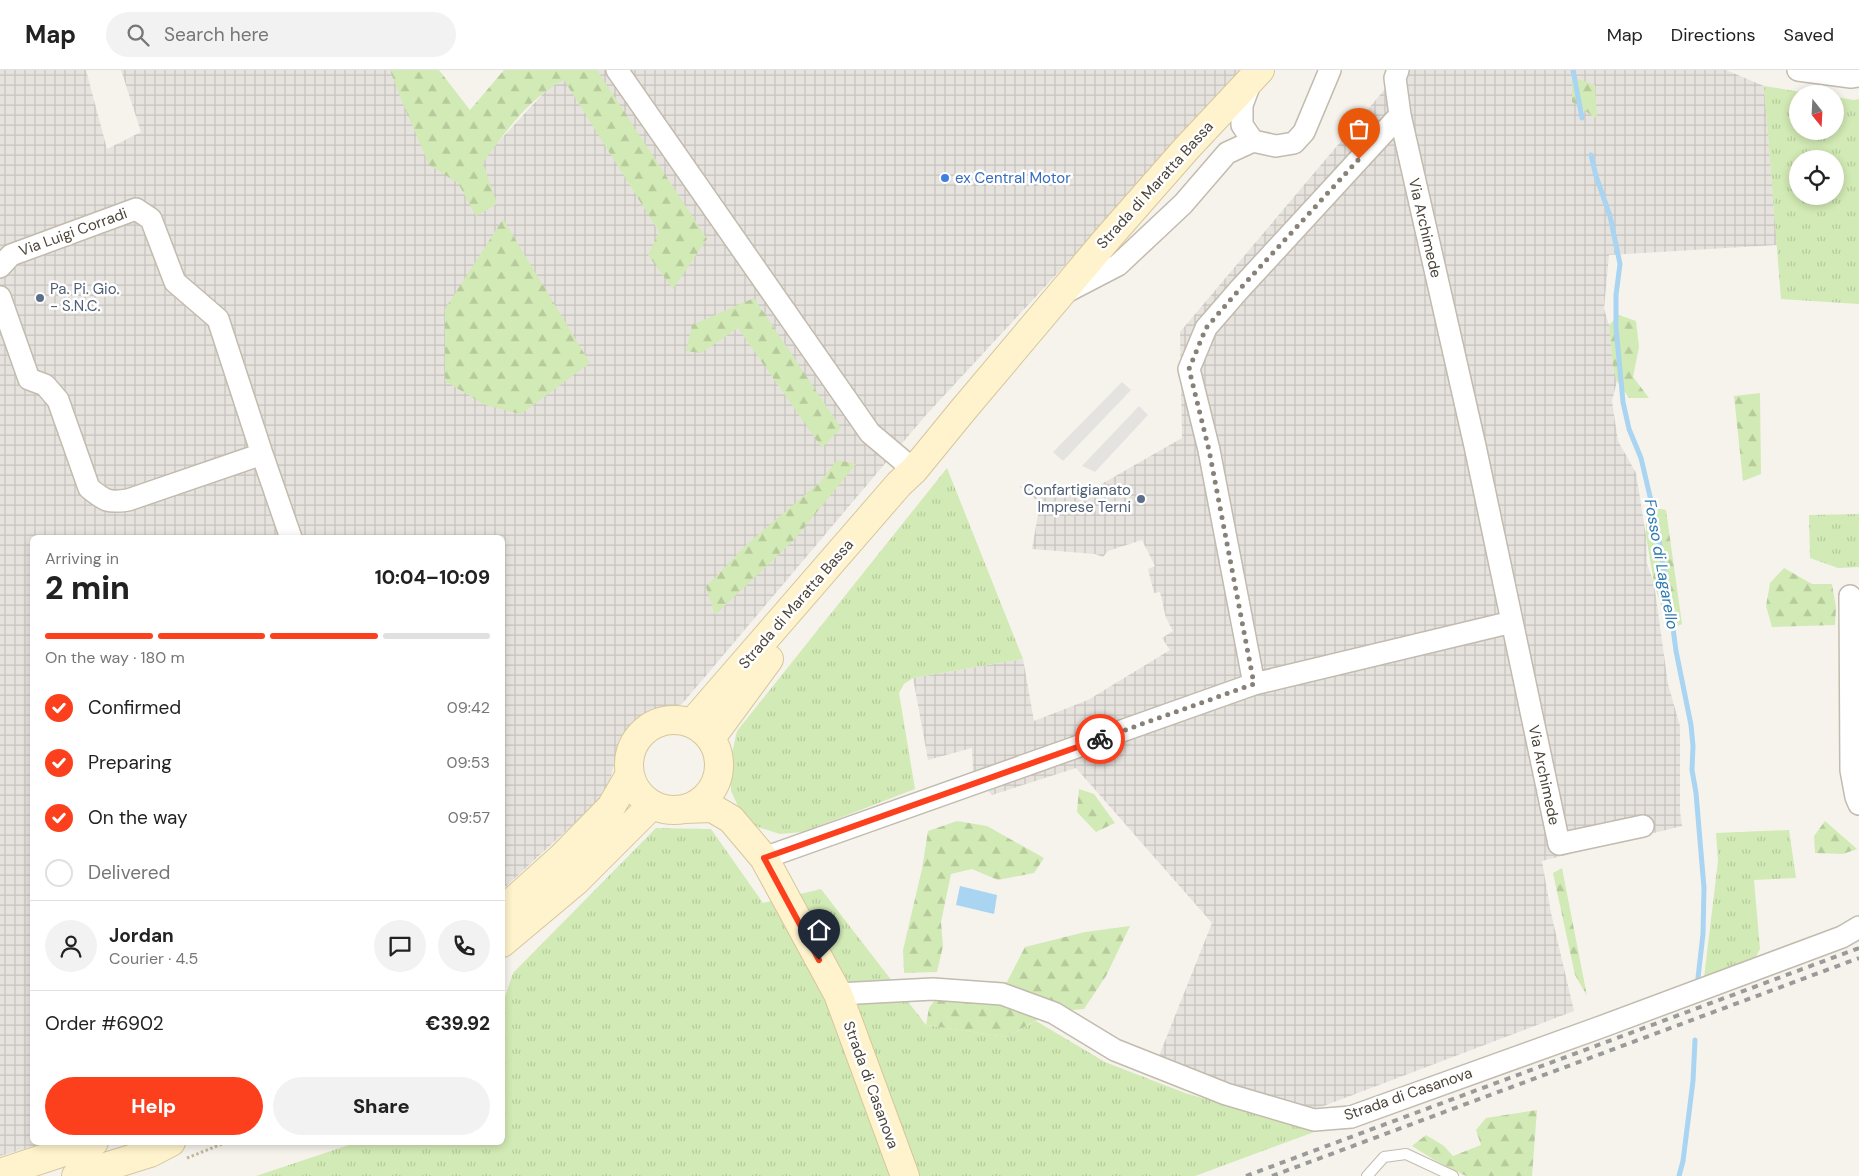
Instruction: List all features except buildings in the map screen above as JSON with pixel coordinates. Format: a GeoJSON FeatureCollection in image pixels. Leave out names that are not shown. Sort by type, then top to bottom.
{"type":"FeatureCollection","features":[{"type":"Feature","properties":{"kind":"main road","name":"Strada di Maratta Bassa"},"geometry":{"type":"LineString","coordinates":[[701,731],[907,477],[1059,295],[1125,218],[1256,73]]}},
{"type":"Feature","properties":{"kind":"main road"},"geometry":{"type":"LineString","coordinates":[[678,720],[701,731],[717,750],[719,762],[718,775],[714,787],[696,805],[685,809],[662,809],[642,798],[634,788],[629,776],[628,762],[632,748],[639,735],[650,726],[664,721],[678,720]]}},
{"type":"Feature","properties":{"kind":"main road","name":"Strada di Casanova"},"geometry":{"type":"LineString","coordinates":[[718,775],[731,819]]}},
{"type":"Feature","properties":{"kind":"main road"},"geometry":{"type":"LineString","coordinates":[[505,908],[561,858],[611,807],[629,776]]}},
{"type":"Feature","properties":{"kind":"main road"},"geometry":{"type":"LineString","coordinates":[[505,940],[576,881],[652,805]]}},
{"type":"Feature","properties":{"kind":"main road","name":"Strada di Casanova"},"geometry":{"type":"LineString","coordinates":[[685,809],[712,808],[731,819],[764,858],[838,994],[905,1176]]}},
{"type":"Feature","properties":{"kind":"main road"},"geometry":{"type":"LineString","coordinates":[[0,1173],[85,1145]]}},
{"type":"Feature","properties":{"kind":"main road"},"geometry":{"type":"LineString","coordinates":[[76,1176],[150,1153],[165,1145]]}},
{"type":"Feature","properties":{"kind":"street"},"geometry":{"type":"LineString","coordinates":[[617,70],[870,433],[907,477]]}},
{"type":"Feature","properties":{"kind":"street"},"geometry":{"type":"LineString","coordinates":[[1253,141],[1276,146],[1294,143],[1304,132],[1330,70]]}},
{"type":"Feature","properties":{"kind":"street","name":"Via Archimede"},"geometry":{"type":"LineString","coordinates":[[1398,70],[1395,78],[1400,115],[1475,446],[1559,844],[1643,826]]}},
{"type":"Feature","properties":{"kind":"street"},"geometry":{"type":"LineString","coordinates":[[1798,70],[1851,77],[1859,76]]}},
{"type":"Feature","properties":{"kind":"street","name":"Strada di Maratta Bassa"},"geometry":{"type":"LineString","coordinates":[[1059,295],[1118,265],[1183,204],[1227,153],[1253,141],[1242,125],[1242,105],[1256,73]]}},
{"type":"Feature","properties":{"kind":"street"},"geometry":{"type":"LineString","coordinates":[[1254,684],[1209,450],[1189,369],[1206,328],[1400,115]]}},
{"type":"Feature","properties":{"kind":"street","name":"Via Luigi Corradi"},"geometry":{"type":"LineString","coordinates":[[0,267],[11,255],[136,208],[151,219],[175,282],[218,319],[290,535]]}},
{"type":"Feature","properties":{"kind":"street"},"geometry":{"type":"LineString","coordinates":[[0,297],[29,378],[45,385],[58,400],[89,488],[100,497],[112,502],[128,500],[262,454]]}},
{"type":"Feature","properties":{"kind":"street"},"geometry":{"type":"LineString","coordinates":[[1850,596],[1851,770],[1859,804]]}},
{"type":"Feature","properties":{"kind":"street"},"geometry":{"type":"LineString","coordinates":[[764,858],[1254,684],[1512,622]]}},
{"type":"Feature","properties":{"kind":"street","name":"Strada di Casanova"},"geometry":{"type":"LineString","coordinates":[[838,994],[933,989],[1002,994],[1054,1013],[1115,1050],[1226,1094],[1314,1120],[1351,1117],[1842,937],[1859,927]]}},
{"type":"Feature","properties":{"kind":"lane"},"geometry":{"type":"LineString","coordinates":[[1367,1176],[1384,1157],[1406,1154],[1453,1176]]}},
{"type":"Feature","properties":{"kind":"shaded area"},"geometry":{"type":"Polygon","coordinates":[[[0,70],[86,70],[107,149],[141,132],[121,70],[406,70],[461,182],[565,70],[1246,70],[926,415],[682,704],[641,716],[618,748],[607,793],[505,887],[505,535],[30,535],[30,1145],[38,1145],[0,1156],[0,70]]]}},
{"type":"Feature","properties":{"kind":"shaded area"},"geometry":{"type":"Polygon","coordinates":[[[1401,70],[1726,70],[1764,86],[1777,245],[1609,255],[1604,309],[1609,325],[1613,367],[1617,381],[1612,401],[1618,441],[1636,473],[1646,536],[1647,564],[1654,583],[1668,684],[1680,726],[1680,811],[1682,826],[1542,861],[1551,913],[1574,1011],[1321,1107],[1304,1108],[1199,1077],[1157,1061],[1212,923],[1076,768],[992,795],[973,775],[972,748],[928,760],[913,678],[1023,659],[1034,721],[1088,700],[1170,650],[1162,638],[1173,631],[1166,618],[1160,592],[1154,593],[1148,569],[1155,566],[1142,540],[1108,551],[1103,557],[1095,554],[1032,549],[1040,503],[1019,486],[1091,490],[1182,438],[1180,332],[1401,70]]]}},
{"type":"Feature","properties":{"kind":"shaded area"},"geometry":{"type":"Polygon","coordinates":[[[1122,382],[1131,390],[1063,461],[1053,452],[1122,382]]]}},
{"type":"Feature","properties":{"kind":"shaded area"},"geometry":{"type":"Polygon","coordinates":[[[1139,406],[1148,415],[1095,472],[1082,466],[1139,406]]]}},
{"type":"Feature","properties":{"kind":"green space"},"geometry":{"type":"Polygon","coordinates":[[[390,70],[439,70],[470,110],[504,70],[597,70],[707,239],[673,289],[648,255],[659,232],[564,80],[551,87],[529,106],[509,128],[483,163],[497,204],[476,216],[458,183],[429,165],[390,70]]]}},
{"type":"Feature","properties":{"kind":"green space"},"geometry":{"type":"Polygon","coordinates":[[[1572,77],[1595,85],[1597,119],[1572,102],[1572,77]]]}},
{"type":"Feature","properties":{"kind":"green space"},"geometry":{"type":"Polygon","coordinates":[[[1764,86],[1789,90],[1789,140],[1844,140],[1844,98],[1859,99],[1859,304],[1781,299],[1764,86]]]}},
{"type":"Feature","properties":{"kind":"green space"},"geometry":{"type":"Polygon","coordinates":[[[503,219],[590,363],[521,414],[485,405],[445,381],[445,309],[503,219]]]}},
{"type":"Feature","properties":{"kind":"green space"},"geometry":{"type":"Polygon","coordinates":[[[754,298],[841,428],[822,448],[738,328],[701,353],[686,351],[692,325],[754,298]]]}},
{"type":"Feature","properties":{"kind":"green space"},"geometry":{"type":"Polygon","coordinates":[[[1619,315],[1636,321],[1639,347],[1633,377],[1649,398],[1629,398],[1617,381],[1613,367],[1609,325],[1619,315]]]}},
{"type":"Feature","properties":{"kind":"green space"},"geometry":{"type":"Polygon","coordinates":[[[1760,393],[1761,474],[1743,481],[1734,396],[1760,393]]]}},
{"type":"Feature","properties":{"kind":"green space"},"geometry":{"type":"Polygon","coordinates":[[[837,460],[856,464],[794,540],[715,615],[706,587],[746,545],[820,482],[837,460]]]}},
{"type":"Feature","properties":{"kind":"green space"},"geometry":{"type":"Polygon","coordinates":[[[947,468],[1023,659],[913,678],[904,684],[899,693],[915,789],[803,832],[780,834],[758,827],[742,815],[731,791],[730,762],[737,731],[947,468]]]}},
{"type":"Feature","properties":{"kind":"green space"},"geometry":{"type":"Polygon","coordinates":[[[1646,506],[1666,510],[1682,624],[1676,627],[1665,618],[1654,583],[1646,536],[1646,506]]]}},
{"type":"Feature","properties":{"kind":"green space"},"geometry":{"type":"Polygon","coordinates":[[[1859,514],[1859,567],[1838,568],[1810,558],[1809,515],[1859,514]]]}},
{"type":"Feature","properties":{"kind":"green space"},"geometry":{"type":"Polygon","coordinates":[[[1784,568],[1812,584],[1832,584],[1836,607],[1835,625],[1772,627],[1766,606],[1770,583],[1784,568]]]}},
{"type":"Feature","properties":{"kind":"green space"},"geometry":{"type":"Polygon","coordinates":[[[1079,789],[1094,794],[1115,823],[1096,832],[1077,812],[1079,789]]]}},
{"type":"Feature","properties":{"kind":"green space"},"geometry":{"type":"Polygon","coordinates":[[[957,821],[987,826],[1044,858],[1034,873],[998,880],[972,869],[951,874],[941,922],[943,946],[937,972],[904,973],[903,950],[922,869],[928,831],[957,821]]]}},
{"type":"Feature","properties":{"kind":"green space"},"geometry":{"type":"Polygon","coordinates":[[[1825,821],[1857,849],[1843,854],[1815,853],[1814,836],[1825,821]]]}},
{"type":"Feature","properties":{"kind":"green space"},"geometry":{"type":"Polygon","coordinates":[[[656,828],[711,829],[763,903],[821,889],[926,1025],[1006,1037],[1036,1021],[1105,1062],[1185,1093],[1317,1131],[1195,1176],[256,1176],[349,1145],[505,1145],[505,997],[513,973],[656,828]]]}},
{"type":"Feature","properties":{"kind":"green space"},"geometry":{"type":"Polygon","coordinates":[[[1789,830],[1796,878],[1754,880],[1760,949],[1752,964],[1704,978],[1718,861],[1716,833],[1789,830]]]}},
{"type":"Feature","properties":{"kind":"green space"},"geometry":{"type":"Polygon","coordinates":[[[1562,868],[1587,996],[1575,975],[1553,873],[1562,868]]]}},
{"type":"Feature","properties":{"kind":"green space"},"geometry":{"type":"Polygon","coordinates":[[[1130,926],[1106,976],[1084,1009],[1052,1012],[1006,1037],[926,1025],[929,1008],[949,980],[1007,982],[1025,947],[1085,932],[1130,926]]]}},
{"type":"Feature","properties":{"kind":"green space"},"geometry":{"type":"Polygon","coordinates":[[[1537,1110],[1532,1176],[1466,1176],[1412,1146],[1426,1135],[1444,1146],[1453,1156],[1481,1145],[1476,1130],[1486,1118],[1537,1110]]]}},
{"type":"Feature","properties":{"kind":"water"},"geometry":{"type":"Polygon","coordinates":[[[960,886],[997,895],[994,914],[956,905],[960,886]]]}},
{"type":"Feature","properties":{"kind":"waterway"},"geometry":{"type":"LineString","coordinates":[[1573,70],[1582,118]]}},
{"type":"Feature","properties":{"kind":"waterway","name":"Fosso di Lagarello"},"geometry":{"type":"LineString","coordinates":[[1591,155],[1610,216],[1620,264],[1616,295],[1616,328],[1623,402],[1629,429],[1641,458],[1656,522],[1676,651],[1691,725],[1693,746],[1692,770],[1696,793],[1704,888],[1703,934],[1698,978]]}},
{"type":"Feature","properties":{"kind":"waterway","name":"Fosso di Lagarello"},"geometry":{"type":"LineString","coordinates":[[1679,1176],[1683,1161],[1693,1081],[1695,1040]]}},
{"type":"Feature","properties":{"kind":"railway"},"geometry":{"type":"LineString","coordinates":[[1246,1176],[1859,948]]}},
{"type":"Feature","properties":{"kind":"railway"},"geometry":{"type":"LineString","coordinates":[[1272,1176],[1859,958]]}},
{"type":"Feature","properties":{"kind":"way so far"},"geometry":{"type":"LineString","coordinates":[[1100,739],[1254,684],[1209,450],[1189,369],[1206,328],[1359,159]]}},
{"type":"Feature","properties":{"kind":"place","name":"ex Central Motor"},"geometry":{"type":"Point","coordinates":[945,178]}},
{"type":"Feature","properties":{"kind":"place","name":"Pa. Pi. Gio. - S.N.C."},"geometry":{"type":"Point","coordinates":[40,298]}},
{"type":"Feature","properties":{"kind":"place","name":"Confartigianato Imprese Terni"},"geometry":{"type":"Point","coordinates":[1141,499]}},
{"type":"Feature","properties":{"kind":"route"},"geometry":{"type":"LineString","coordinates":[[819,960],[764,858],[1100,739]]}}]}
